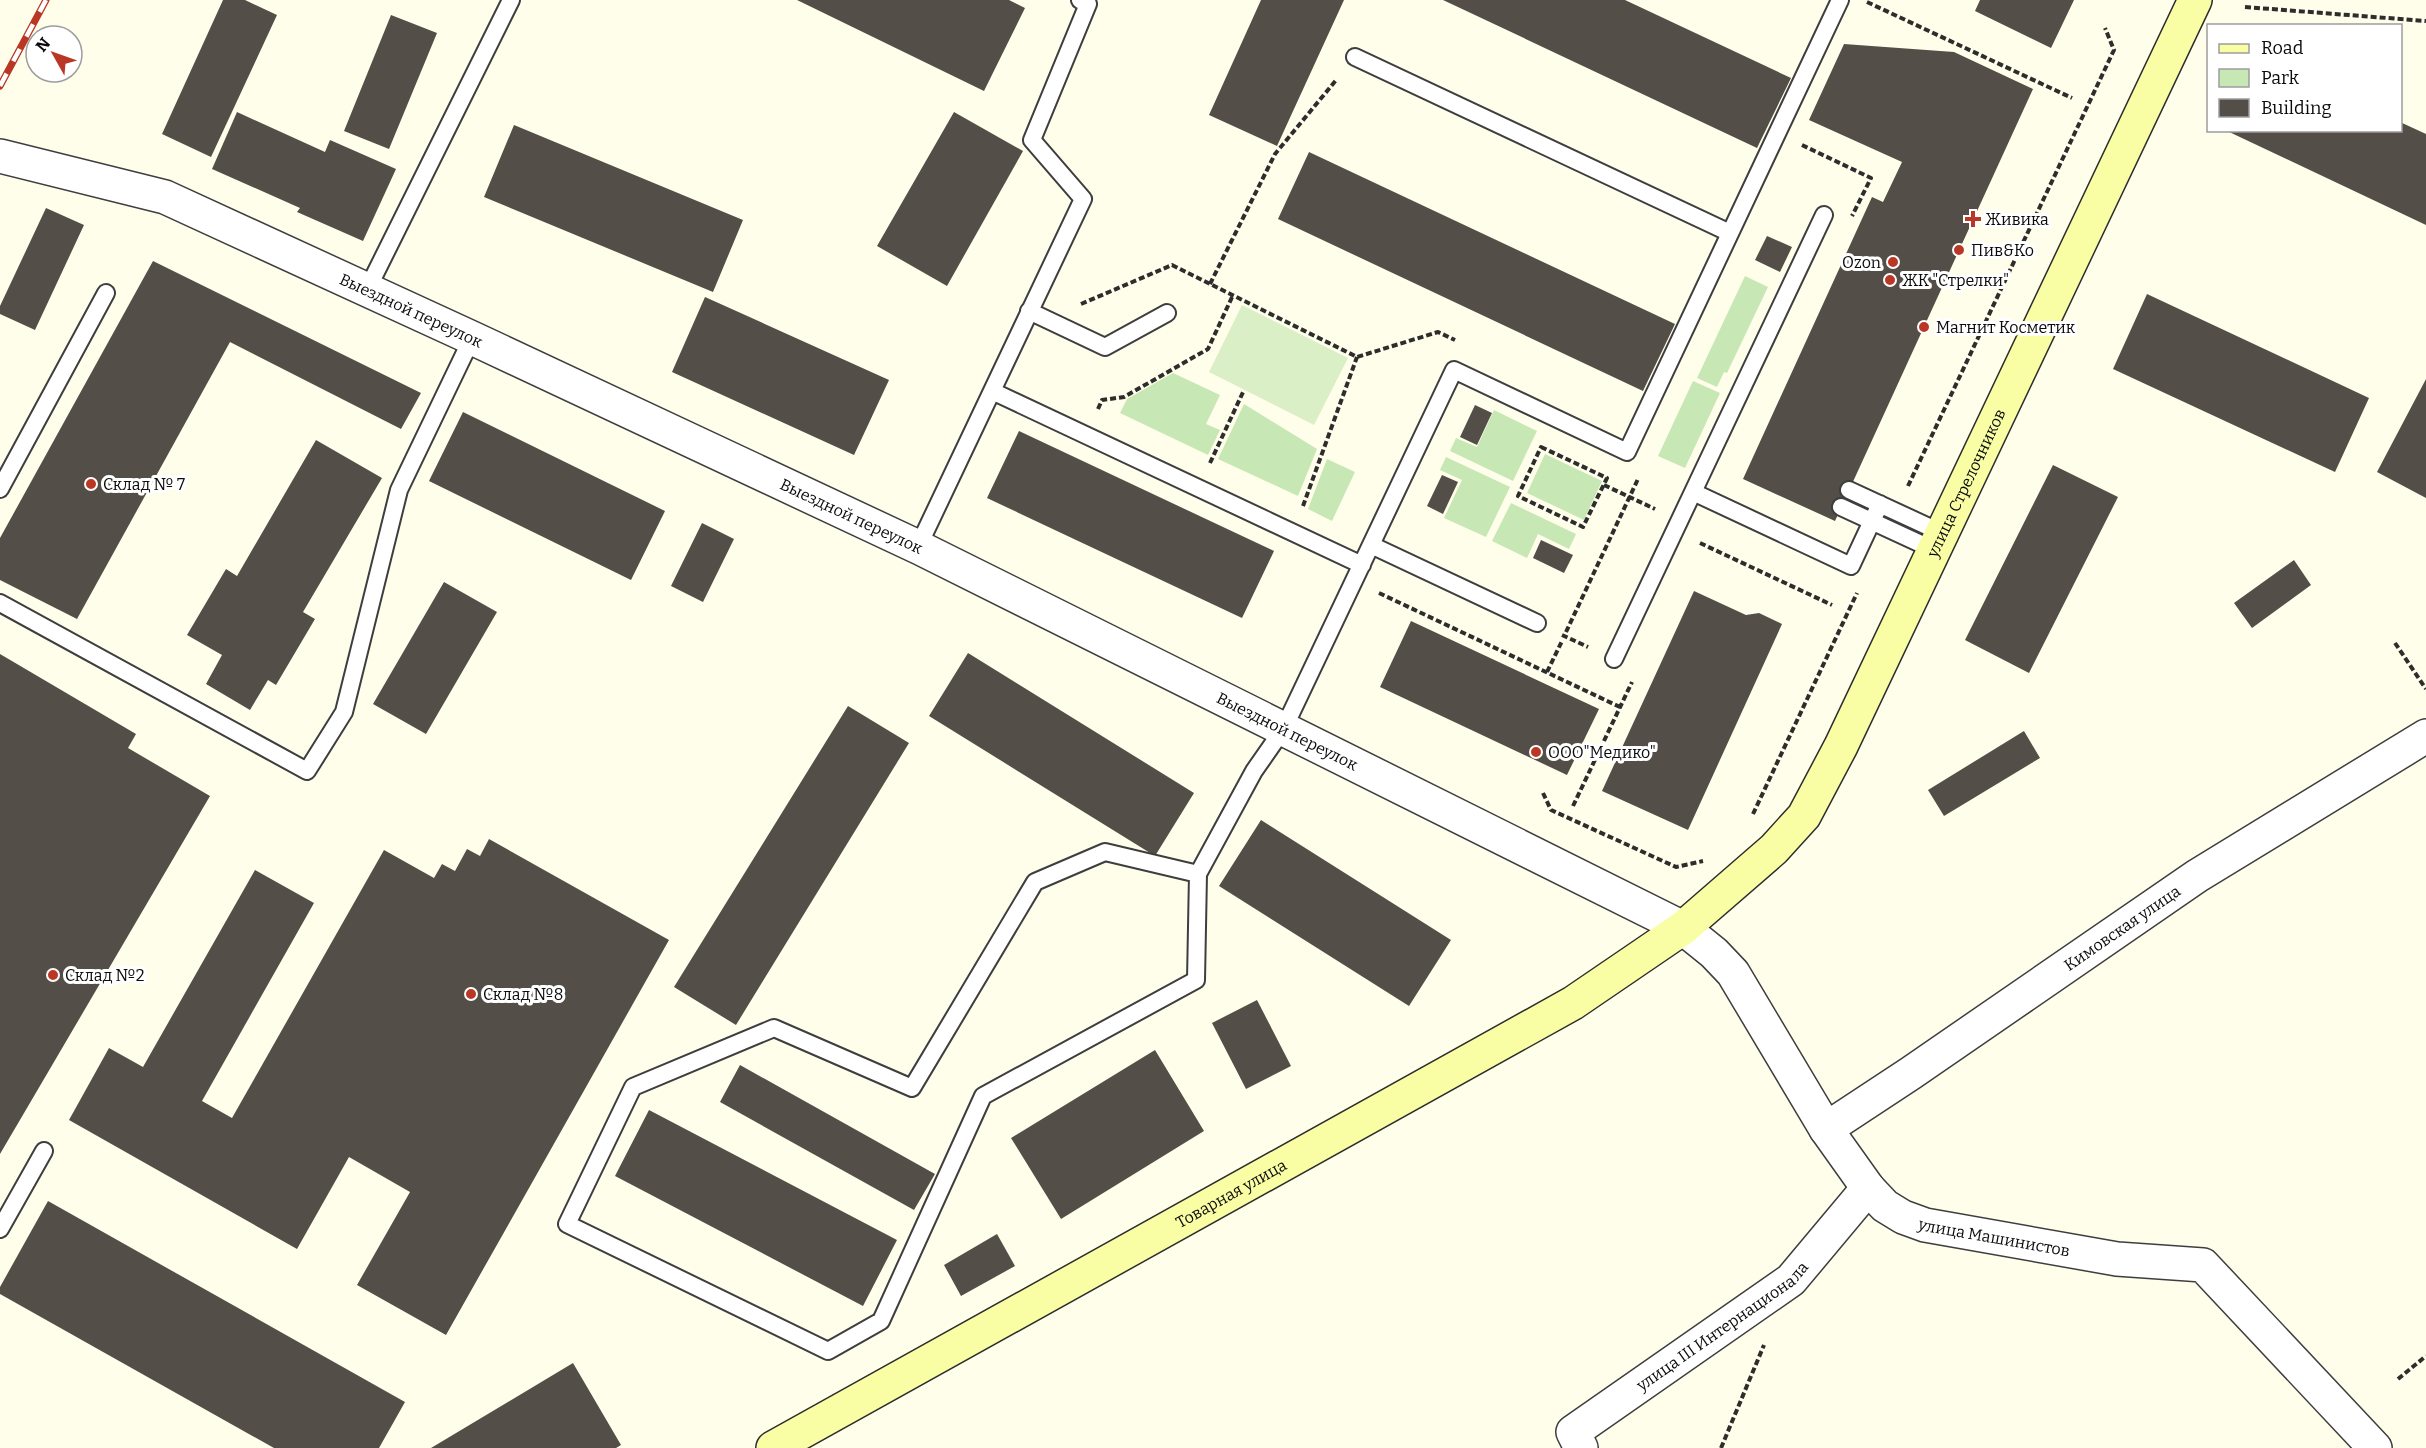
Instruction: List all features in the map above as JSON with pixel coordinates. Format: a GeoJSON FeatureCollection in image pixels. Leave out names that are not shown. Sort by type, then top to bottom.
{"type":"FeatureCollection","features":[{"type":"Feature","properties":{"kind":"main road","name":"улица Стрелочников"},"geometry":{"type":"LineString","coordinates":[[1683,928],[1774,849],[1804,816],[1841,746],[2195,0]]}},
{"type":"Feature","properties":{"kind":"main road","name":"Товарная улица"},"geometry":{"type":"LineString","coordinates":[[773,1448],[1573,1003],[1683,928]]}},
{"type":"Feature","properties":{"kind":"street","name":"Выездной переулок"},"geometry":{"type":"LineString","coordinates":[[0,156],[165,197],[918,547],[1683,928]]}},
{"type":"Feature","properties":{"kind":"street","name":"Кимовская улица"},"geometry":{"type":"LineString","coordinates":[[1826,1129],[1911,1074],[2197,876],[2426,736]]}},
{"type":"Feature","properties":{"kind":"street","name":"улица Машинистов"},"geometry":{"type":"LineString","coordinates":[[1683,928],[1733,972],[1764,1028],[1826,1129],[1868,1188],[1894,1212],[1925,1225],[2117,1259],[2203,1265],[2375,1448]]}},
{"type":"Feature","properties":{"kind":"street","name":"улица III Интернационала"},"geometry":{"type":"LineString","coordinates":[[1581,1448],[1574,1432],[1791,1280],[1868,1188]]}},
{"type":"Feature","properties":{"kind":"lane"},"geometry":{"type":"LineString","coordinates":[[367,290],[511,0]]}},
{"type":"Feature","properties":{"kind":"lane"},"geometry":{"type":"LineString","coordinates":[[918,547],[1083,199],[1032,140],[1088,4],[1080,0]]}},
{"type":"Feature","properties":{"kind":"lane"},"geometry":{"type":"LineString","coordinates":[[1198,874],[1105,852],[1035,882],[912,1088],[774,1028],[633,1087],[567,1224],[828,1351],[881,1321],[983,1095],[1196,980],[1198,874],[1254,771],[1284,728],[1454,370],[1627,452],[1840,0]]}},
{"type":"Feature","properties":{"kind":"lane"},"geometry":{"type":"LineString","coordinates":[[1355,57],[1730,234]]}},
{"type":"Feature","properties":{"kind":"lane"},"geometry":{"type":"LineString","coordinates":[[1614,659],[1824,215]]}},
{"type":"Feature","properties":{"kind":"lane"},"geometry":{"type":"LineString","coordinates":[[0,489],[106,293]]}},
{"type":"Feature","properties":{"kind":"lane"},"geometry":{"type":"LineString","coordinates":[[1029,311],[1106,347],[1167,313]]}},
{"type":"Feature","properties":{"kind":"lane"},"geometry":{"type":"LineString","coordinates":[[0,603],[308,771],[344,712],[399,490],[472,338]]}},
{"type":"Feature","properties":{"kind":"lane"},"geometry":{"type":"LineString","coordinates":[[992,391],[1362,565]]}},
{"type":"Feature","properties":{"kind":"lane"},"geometry":{"type":"LineString","coordinates":[[1849,490],[1896,512],[1938,541]]}},
{"type":"Feature","properties":{"kind":"lane"},"geometry":{"type":"LineString","coordinates":[[1693,492],[1851,566],[1880,504]]}},
{"type":"Feature","properties":{"kind":"lane"},"geometry":{"type":"LineString","coordinates":[[1841,507],[1872,521],[1938,541]]}},
{"type":"Feature","properties":{"kind":"lane"},"geometry":{"type":"LineString","coordinates":[[1371,545],[1537,623]]}},
{"type":"Feature","properties":{"kind":"lane"},"geometry":{"type":"LineString","coordinates":[[0,1229],[44,1151]]}},
{"type":"Feature","properties":{"kind":"path"},"geometry":{"type":"LineString","coordinates":[[1864,0],[2072,98]]}},
{"type":"Feature","properties":{"kind":"path"},"geometry":{"type":"LineString","coordinates":[[2245,7],[2426,21]]}},
{"type":"Feature","properties":{"kind":"path"},"geometry":{"type":"LineString","coordinates":[[1896,512],[2115,50],[2105,28]]}},
{"type":"Feature","properties":{"kind":"path"},"geometry":{"type":"LineString","coordinates":[[1210,284],[1275,154],[1355,57]]}},
{"type":"Feature","properties":{"kind":"path"},"geometry":{"type":"LineString","coordinates":[[1047,319],[1172,265],[1357,357],[1438,332]]}},
{"type":"Feature","properties":{"kind":"path"},"geometry":{"type":"LineString","coordinates":[[1100,405],[1102,400],[1124,397],[1208,350],[1233,295]]}},
{"type":"Feature","properties":{"kind":"path"},"geometry":{"type":"LineString","coordinates":[[1299,516],[1357,357]]}},
{"type":"Feature","properties":{"kind":"path"},"geometry":{"type":"LineString","coordinates":[[1206,472],[1244,390]]}},
{"type":"Feature","properties":{"kind":"path"},"geometry":{"type":"LineString","coordinates":[[1541,447],[1607,478],[1604,485],[1583,527],[1518,496],[1541,447]]}},
{"type":"Feature","properties":{"kind":"path"},"geometry":{"type":"LineString","coordinates":[[1547,672],[1639,477]]}},
{"type":"Feature","properties":{"kind":"path"},"geometry":{"type":"LineString","coordinates":[[1604,485],[1680,520]]}},
{"type":"Feature","properties":{"kind":"path"},"geometry":{"type":"LineString","coordinates":[[1693,553],[1698,542],[1832,605]]}},
{"type":"Feature","properties":{"kind":"path"},"geometry":{"type":"LineString","coordinates":[[1354,581],[1620,707]]}},
{"type":"Feature","properties":{"kind":"path"},"geometry":{"type":"LineString","coordinates":[[1748,825],[1858,592]]}},
{"type":"Feature","properties":{"kind":"path"},"geometry":{"type":"LineString","coordinates":[[1537,623],[1614,659]]}},
{"type":"Feature","properties":{"kind":"path"},"geometry":{"type":"LineString","coordinates":[[2395,643],[2426,689]]}},
{"type":"Feature","properties":{"kind":"path"},"geometry":{"type":"LineString","coordinates":[[1573,807],[1635,676]]}},
{"type":"Feature","properties":{"kind":"path"},"geometry":{"type":"LineString","coordinates":[[1543,793],[1551,810],[1676,867]]}},
{"type":"Feature","properties":{"kind":"path"},"geometry":{"type":"LineString","coordinates":[[1720,1448],[1764,1343]]}},
{"type":"Feature","properties":{"kind":"path"},"geometry":{"type":"LineString","coordinates":[[2398,1379],[2426,1356]]}},
{"type":"Feature","properties":{"kind":"green space"},"geometry":{"type":"Polygon","coordinates":[[[1745,276],[1768,287],[1727,373],[1724,372],[1717,387],[1697,378],[1745,276]]]}},
{"type":"Feature","properties":{"kind":"green space"},"geometry":{"type":"Polygon","coordinates":[[[1242,305],[1348,358],[1314,425],[1209,372],[1242,305]]]}},
{"type":"Feature","properties":{"kind":"green space"},"geometry":{"type":"Polygon","coordinates":[[[1173,373],[1220,395],[1206,424],[1220,430],[1208,455],[1120,413],[1127,399],[1173,373]]]}},
{"type":"Feature","properties":{"kind":"green space"},"geometry":{"type":"Polygon","coordinates":[[[1693,381],[1720,393],[1685,468],[1658,456],[1693,381]]]}},
{"type":"Feature","properties":{"kind":"green space"},"geometry":{"type":"Polygon","coordinates":[[[1244,404],[1317,449],[1298,496],[1218,459],[1244,404]]]}},
{"type":"Feature","properties":{"kind":"green space"},"geometry":{"type":"Polygon","coordinates":[[[1494,410],[1537,431],[1513,481],[1450,451],[1456,438],[1477,447],[1494,410]]]}},
{"type":"Feature","properties":{"kind":"green space"},"geometry":{"type":"Polygon","coordinates":[[[1545,454],[1602,481],[1584,520],[1527,493],[1545,454]]]}},
{"type":"Feature","properties":{"kind":"green space"},"geometry":{"type":"Polygon","coordinates":[[[1446,457],[1510,487],[1486,537],[1444,518],[1462,480],[1440,470],[1446,457]]]}},
{"type":"Feature","properties":{"kind":"green space"},"geometry":{"type":"Polygon","coordinates":[[[1327,459],[1355,472],[1332,521],[1308,509],[1327,459]]]}},
{"type":"Feature","properties":{"kind":"green space"},"geometry":{"type":"Polygon","coordinates":[[[1511,503],[1576,534],[1569,549],[1538,534],[1527,558],[1492,541],[1511,503]]]}},
{"type":"Feature","properties":{"kind":"building"},"geometry":{"type":"Polygon","coordinates":[[[223,0],[245,0],[277,15],[211,157],[162,134],[223,0]]]}},
{"type":"Feature","properties":{"kind":"building"},"geometry":{"type":"Polygon","coordinates":[[[797,0],[1009,0],[1025,8],[984,91],[797,0]]]}},
{"type":"Feature","properties":{"kind":"building"},"geometry":{"type":"Polygon","coordinates":[[[1261,0],[1344,0],[1277,146],[1209,115],[1261,0]]]}},
{"type":"Feature","properties":{"kind":"building"},"geometry":{"type":"Polygon","coordinates":[[[1443,0],[1625,0],[1791,78],[1757,148],[1443,0]]]}},
{"type":"Feature","properties":{"kind":"building"},"geometry":{"type":"Polygon","coordinates":[[[1980,0],[2074,0],[2051,48],[1975,11],[1980,0]]]}},
{"type":"Feature","properties":{"kind":"building"},"geometry":{"type":"Polygon","coordinates":[[[391,15],[437,33],[389,149],[344,131],[391,15]]]}},
{"type":"Feature","properties":{"kind":"building","name":"ЖК \"Стрелки\""},"geometry":{"type":"Polygon","coordinates":[[[1844,44],[1954,52],[2033,89],[1835,521],[1743,479],[1872,197],[1883,202],[1902,162],[1809,120],[1844,44]]]}},
{"type":"Feature","properties":{"kind":"building"},"geometry":{"type":"Polygon","coordinates":[[[237,112],[325,152],[330,140],[396,169],[363,241],[297,212],[300,208],[212,169],[237,112]]]}},
{"type":"Feature","properties":{"kind":"building"},"geometry":{"type":"Polygon","coordinates":[[[954,112],[1023,151],[947,286],[877,246],[954,112]]]}},
{"type":"Feature","properties":{"kind":"building"},"geometry":{"type":"Polygon","coordinates":[[[2402,123],[2426,134],[2426,225],[2229,132],[2402,132],[2402,123]]]}},
{"type":"Feature","properties":{"kind":"building"},"geometry":{"type":"Polygon","coordinates":[[[514,125],[743,220],[713,292],[484,197],[514,125]]]}},
{"type":"Feature","properties":{"kind":"building"},"geometry":{"type":"Polygon","coordinates":[[[1309,152],[1675,324],[1643,391],[1278,219],[1309,152]]]}},
{"type":"Feature","properties":{"kind":"building"},"geometry":{"type":"Polygon","coordinates":[[[46,208],[84,225],[35,330],[0,314],[0,306],[46,208]]]}},
{"type":"Feature","properties":{"kind":"building"},"geometry":{"type":"Polygon","coordinates":[[[1767,236],[1792,247],[1780,272],[1755,260],[1767,236]]]}},
{"type":"Feature","properties":{"kind":"building","name":"Склад № 7"},"geometry":{"type":"Polygon","coordinates":[[[153,261],[421,393],[401,429],[230,342],[77,619],[0,580],[0,538],[153,261]]]}},
{"type":"Feature","properties":{"kind":"building"},"geometry":{"type":"Polygon","coordinates":[[[2147,294],[2369,398],[2335,472],[2113,369],[2147,294]]]}},
{"type":"Feature","properties":{"kind":"building"},"geometry":{"type":"Polygon","coordinates":[[[705,297],[889,380],[854,455],[672,372],[705,297]]]}},
{"type":"Feature","properties":{"kind":"building"},"geometry":{"type":"Polygon","coordinates":[[[2426,379],[2426,498],[2377,472],[2426,379]]]}},
{"type":"Feature","properties":{"kind":"building"},"geometry":{"type":"Polygon","coordinates":[[[1475,405],[1492,413],[1477,445],[1460,437],[1475,405]]]}},
{"type":"Feature","properties":{"kind":"building"},"geometry":{"type":"Polygon","coordinates":[[[463,412],[665,511],[631,580],[429,481],[463,412]]]}},
{"type":"Feature","properties":{"kind":"building"},"geometry":{"type":"Polygon","coordinates":[[[1019,431],[1274,551],[1242,618],[987,498],[1019,431]]]}},
{"type":"Feature","properties":{"kind":"building"},"geometry":{"type":"Polygon","coordinates":[[[316,440],[382,478],[303,612],[315,619],[276,685],[268,680],[250,710],[206,684],[222,655],[187,635],[226,569],[237,576],[316,440]]]}},
{"type":"Feature","properties":{"kind":"building"},"geometry":{"type":"Polygon","coordinates":[[[2053,465],[2118,497],[2029,673],[1965,640],[2053,465]]]}},
{"type":"Feature","properties":{"kind":"building"},"geometry":{"type":"Polygon","coordinates":[[[1442,475],[1458,482],[1443,514],[1427,506],[1442,475]]]}},
{"type":"Feature","properties":{"kind":"building"},"geometry":{"type":"Polygon","coordinates":[[[702,523],[734,539],[703,602],[671,586],[702,523]]]}},
{"type":"Feature","properties":{"kind":"building"},"geometry":{"type":"Polygon","coordinates":[[[1541,540],[1573,555],[1564,573],[1533,558],[1541,540]]]}},
{"type":"Feature","properties":{"kind":"building"},"geometry":{"type":"Polygon","coordinates":[[[2294,560],[2311,585],[2252,628],[2234,603],[2294,560]]]}},
{"type":"Feature","properties":{"kind":"building"},"geometry":{"type":"Polygon","coordinates":[[[444,582],[497,612],[426,734],[373,704],[444,582]]]}},
{"type":"Feature","properties":{"kind":"building"},"geometry":{"type":"Polygon","coordinates":[[[1694,591],[1746,615],[1759,613],[1782,624],[1688,830],[1602,791],[1694,591]]]}},
{"type":"Feature","properties":{"kind":"building"},"geometry":{"type":"Polygon","coordinates":[[[1411,621],[1599,709],[1567,775],[1380,687],[1411,621]]]}},
{"type":"Feature","properties":{"kind":"building"},"geometry":{"type":"Polygon","coordinates":[[[968,653],[1194,793],[1155,856],[929,716],[968,653]]]}},
{"type":"Feature","properties":{"kind":"building","name":"Склад №2"},"geometry":{"type":"Polygon","coordinates":[[[0,654],[136,734],[128,748],[210,796],[0,1154],[0,654]]]}},
{"type":"Feature","properties":{"kind":"building"},"geometry":{"type":"Polygon","coordinates":[[[848,706],[909,743],[736,1025],[674,987],[848,706]]]}},
{"type":"Feature","properties":{"kind":"building"},"geometry":{"type":"Polygon","coordinates":[[[2024,731],[2040,758],[1944,816],[1928,790],[2024,731]]]}},
{"type":"Feature","properties":{"kind":"building"},"geometry":{"type":"Polygon","coordinates":[[[1261,820],[1451,940],[1409,1006],[1219,886],[1261,820]]]}},
{"type":"Feature","properties":{"kind":"building","name":"Склад №8"},"geometry":{"type":"Polygon","coordinates":[[[489,839],[669,940],[446,1335],[357,1285],[410,1192],[349,1157],[297,1249],[69,1120],[109,1048],[143,1067],[255,870],[314,903],[202,1101],[232,1118],[384,850],[434,878],[442,864],[455,871],[467,849],[480,856],[489,839]]]}},
{"type":"Feature","properties":{"kind":"building"},"geometry":{"type":"Polygon","coordinates":[[[1257,1000],[1291,1066],[1246,1089],[1212,1023],[1257,1000]]]}},
{"type":"Feature","properties":{"kind":"building"},"geometry":{"type":"Polygon","coordinates":[[[1155,1050],[1204,1131],[1061,1219],[1011,1138],[1155,1050]]]}},
{"type":"Feature","properties":{"kind":"building"},"geometry":{"type":"Polygon","coordinates":[[[740,1065],[935,1174],[914,1210],[720,1102],[740,1065]]]}},
{"type":"Feature","properties":{"kind":"building"},"geometry":{"type":"Polygon","coordinates":[[[649,1110],[897,1240],[863,1306],[615,1176],[649,1110]]]}},
{"type":"Feature","properties":{"kind":"building"},"geometry":{"type":"Polygon","coordinates":[[[48,1201],[405,1402],[379,1448],[274,1448],[0,1294],[0,1287],[48,1201]]]}},
{"type":"Feature","properties":{"kind":"building"},"geometry":{"type":"Polygon","coordinates":[[[997,1234],[1015,1266],[961,1296],[944,1265],[997,1234]]]}},
{"type":"Feature","properties":{"kind":"building"},"geometry":{"type":"Polygon","coordinates":[[[573,1363],[621,1445],[616,1448],[431,1448],[573,1363]]]}},
{"type":"Feature","properties":{"kind":"railway"},"geometry":{"type":"LineString","coordinates":[[0,86],[46,0]]}},
{"type":"Feature","properties":{"kind":"place","name":"Живика"},"geometry":{"type":"Point","coordinates":[1973,219]}},
{"type":"Feature","properties":{"kind":"place","name":"Пив&Ко"},"geometry":{"type":"Point","coordinates":[1959,250]}},
{"type":"Feature","properties":{"kind":"place","name":"Ozon"},"geometry":{"type":"Point","coordinates":[1893,262]}},
{"type":"Feature","properties":{"kind":"place","name":"ЖК \"Стрелки\""},"geometry":{"type":"Point","coordinates":[1890,280]}},
{"type":"Feature","properties":{"kind":"place","name":"Магнит Косметик"},"geometry":{"type":"Point","coordinates":[1924,327]}},
{"type":"Feature","properties":{"kind":"place","name":"Склад № 7"},"geometry":{"type":"Point","coordinates":[91,484]}},
{"type":"Feature","properties":{"kind":"place","name":"ООО\"Медико\""},"geometry":{"type":"Point","coordinates":[1536,752]}},
{"type":"Feature","properties":{"kind":"place","name":"Склад №2"},"geometry":{"type":"Point","coordinates":[53,975]}},
{"type":"Feature","properties":{"kind":"place","name":"Склад №8"},"geometry":{"type":"Point","coordinates":[471,994]}}]}
